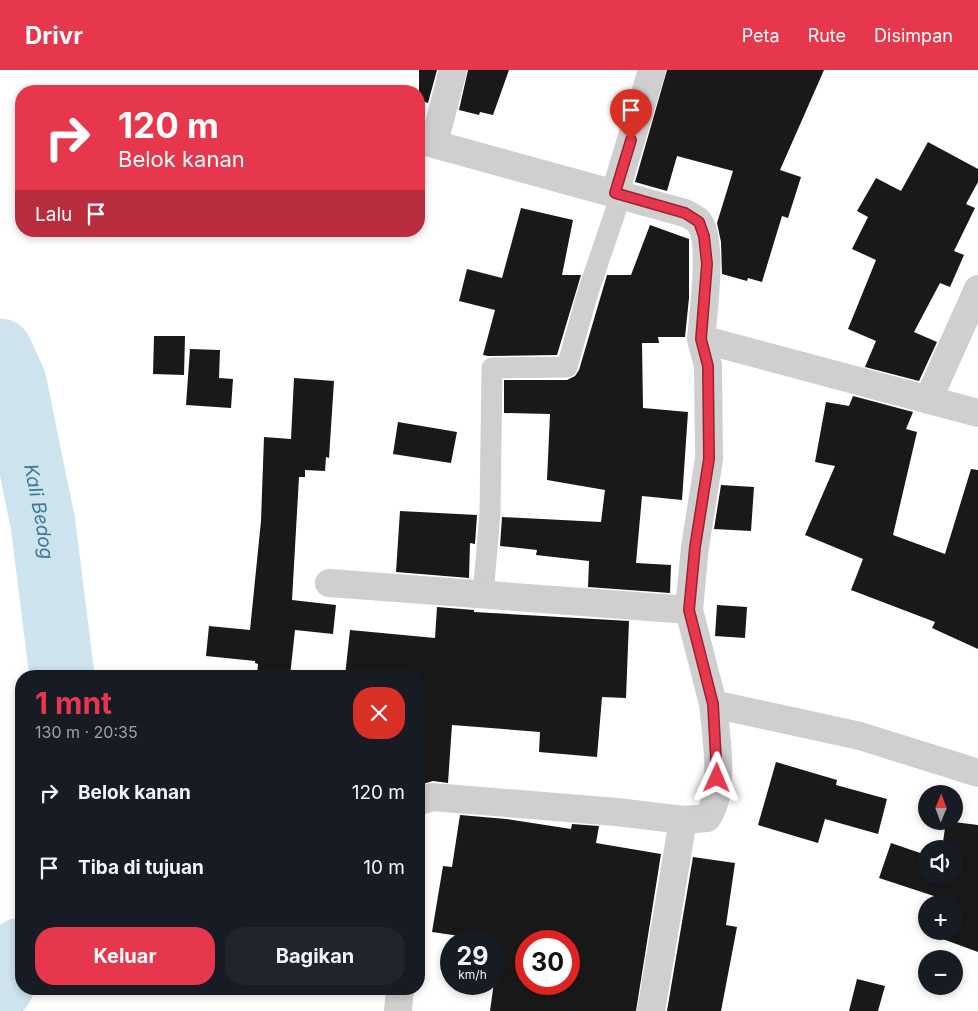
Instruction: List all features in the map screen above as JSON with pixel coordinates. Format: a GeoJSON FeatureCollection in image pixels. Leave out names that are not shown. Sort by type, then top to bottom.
{"type":"FeatureCollection","features":[{"type":"Feature","properties":{"kind":"street"},"geometry":{"type":"LineString","coordinates":[[425,798],[617,812],[684,820],[707,818],[713,809],[718,763],[713,704],[689,610],[695,547],[709,459],[708,366],[701,339],[707,264],[704,236],[699,222],[685,213],[427,141],[453,70]]}},
{"type":"Feature","properties":{"kind":"street"},"geometry":{"type":"LineString","coordinates":[[618,194],[652,70]]}},
{"type":"Feature","properties":{"kind":"street"},"geometry":{"type":"LineString","coordinates":[[928,400],[978,289]]}},
{"type":"Feature","properties":{"kind":"street"},"geometry":{"type":"LineString","coordinates":[[701,339],[978,413]]}},
{"type":"Feature","properties":{"kind":"street"},"geometry":{"type":"LineString","coordinates":[[329,583],[689,610]]}},
{"type":"Feature","properties":{"kind":"street"},"geometry":{"type":"LineString","coordinates":[[713,704],[860,736],[978,773]]}},
{"type":"Feature","properties":{"kind":"street"},"geometry":{"type":"LineString","coordinates":[[651,1011],[684,820]]}},
{"type":"Feature","properties":{"kind":"street"},"geometry":{"type":"LineString","coordinates":[[398,1011],[399,995]]}},
{"type":"Feature","properties":{"kind":"lane"},"geometry":{"type":"LineString","coordinates":[[483,595],[490,514],[492,368],[567,367],[618,194]]}},
{"type":"Feature","properties":{"kind":"building"},"geometry":{"type":"Polygon","coordinates":[[[419,70],[437,70],[428,103],[425,102],[425,85],[419,85],[419,70]]]}},
{"type":"Feature","properties":{"kind":"building"},"geometry":{"type":"Polygon","coordinates":[[[468,70],[509,70],[493,115],[480,112],[479,115],[459,110],[468,70]]]}},
{"type":"Feature","properties":{"kind":"building"},"geometry":{"type":"Polygon","coordinates":[[[667,70],[824,70],[780,170],[801,177],[788,218],[782,216],[762,282],[748,278],[747,281],[722,274],[721,242],[717,223],[733,171],[677,156],[667,191],[635,182],[667,70]]]}},
{"type":"Feature","properties":{"kind":"building"},"geometry":{"type":"Polygon","coordinates":[[[928,142],[978,169],[978,182],[966,204],[975,208],[954,251],[964,255],[950,287],[940,283],[914,332],[937,342],[919,381],[865,367],[876,341],[848,329],[876,260],[852,249],[868,217],[857,211],[876,178],[901,191],[928,142]]]}},
{"type":"Feature","properties":{"kind":"building"},"geometry":{"type":"Polygon","coordinates":[[[521,208],[573,220],[562,275],[581,275],[557,355],[483,355],[495,310],[459,301],[467,269],[502,278],[521,208]]]}},
{"type":"Feature","properties":{"kind":"building"},"geometry":{"type":"Polygon","coordinates":[[[650,225],[689,239],[689,298],[685,337],[658,337],[659,343],[642,343],[643,408],[688,412],[682,500],[642,496],[636,563],[671,565],[670,593],[588,587],[589,561],[536,555],[537,550],[500,546],[502,517],[601,522],[605,490],[547,480],[550,414],[504,413],[504,380],[567,380],[575,376],[579,370],[607,275],[631,275],[650,225]]]}},
{"type":"Feature","properties":{"kind":"building"},"geometry":{"type":"Polygon","coordinates":[[[154,336],[185,336],[184,375],[153,374],[154,336]]]}},
{"type":"Feature","properties":{"kind":"building"},"geometry":{"type":"Polygon","coordinates":[[[190,349],[220,350],[219,378],[233,379],[231,408],[186,405],[190,349]]]}},
{"type":"Feature","properties":{"kind":"building"},"geometry":{"type":"Polygon","coordinates":[[[294,378],[334,381],[329,458],[326,457],[325,471],[305,470],[305,477],[299,477],[292,600],[336,605],[333,634],[295,630],[291,670],[258,670],[258,664],[255,661],[206,656],[209,626],[250,630],[261,521],[264,437],[291,439],[294,378]]]}},
{"type":"Feature","properties":{"kind":"building"},"geometry":{"type":"Polygon","coordinates":[[[853,396],[913,412],[906,429],[917,432],[893,535],[945,554],[971,469],[978,470],[978,649],[932,628],[935,622],[851,590],[863,559],[805,535],[835,466],[815,462],[826,402],[849,406],[853,396]]]}},
{"type":"Feature","properties":{"kind":"building"},"geometry":{"type":"Polygon","coordinates":[[[398,422],[457,432],[451,463],[393,454],[398,422]]]}},
{"type":"Feature","properties":{"kind":"building"},"geometry":{"type":"Polygon","coordinates":[[[721,485],[754,487],[751,531],[714,529],[721,485]]]}},
{"type":"Feature","properties":{"kind":"building"},"geometry":{"type":"Polygon","coordinates":[[[400,511],[477,515],[475,544],[470,543],[469,578],[396,572],[400,511]]]}},
{"type":"Feature","properties":{"kind":"building"},"geometry":{"type":"Polygon","coordinates":[[[717,605],[747,607],[745,638],[715,636],[717,605]]]}},
{"type":"Feature","properties":{"kind":"building"},"geometry":{"type":"Polygon","coordinates":[[[437,607],[474,610],[474,612],[629,621],[626,698],[602,697],[597,757],[539,752],[540,732],[452,725],[448,783],[433,781],[425,783],[425,670],[346,670],[350,630],[435,638],[437,607]]]}},
{"type":"Feature","properties":{"kind":"building"},"geometry":{"type":"Polygon","coordinates":[[[776,762],[837,780],[836,785],[887,799],[878,834],[825,819],[818,843],[758,825],[776,762]]]}},
{"type":"Feature","properties":{"kind":"building"},"geometry":{"type":"Polygon","coordinates":[[[460,815],[506,819],[571,829],[572,824],[599,826],[596,843],[661,854],[636,1011],[490,1011],[492,995],[505,995],[505,930],[440,930],[440,933],[432,932],[443,866],[452,867],[460,815]]]}},
{"type":"Feature","properties":{"kind":"building"},"geometry":{"type":"Polygon","coordinates":[[[963,823],[978,825],[978,952],[945,940],[963,940],[963,895],[931,895],[879,878],[891,843],[918,852],[918,885],[963,885],[963,840],[943,840],[945,830],[963,830],[963,823]]]}},
{"type":"Feature","properties":{"kind":"building"},"geometry":{"type":"Polygon","coordinates":[[[693,857],[735,863],[726,925],[737,927],[721,1011],[667,1011],[693,857]]]}},
{"type":"Feature","properties":{"kind":"building"},"geometry":{"type":"Polygon","coordinates":[[[857,979],[885,986],[878,1011],[849,1011],[857,979]]]}},
{"type":"Feature","properties":{"kind":"waterway","name":"Kali Bedog"},"geometry":{"type":"LineString","coordinates":[[0,351],[14,382],[43,524],[61,670]]}},
{"type":"Feature","properties":{"kind":"waterway","name":"Kali Bedog"},"geometry":{"type":"LineString","coordinates":[[0,988],[15,961]]}},
{"type":"Feature","properties":{"kind":"route"},"geometry":{"type":"LineString","coordinates":[[631,140],[615,193],[685,213],[699,222],[704,236],[707,264],[701,339],[708,366],[709,459],[695,547],[689,610],[711,689],[718,763],[717,778]]}}]}
